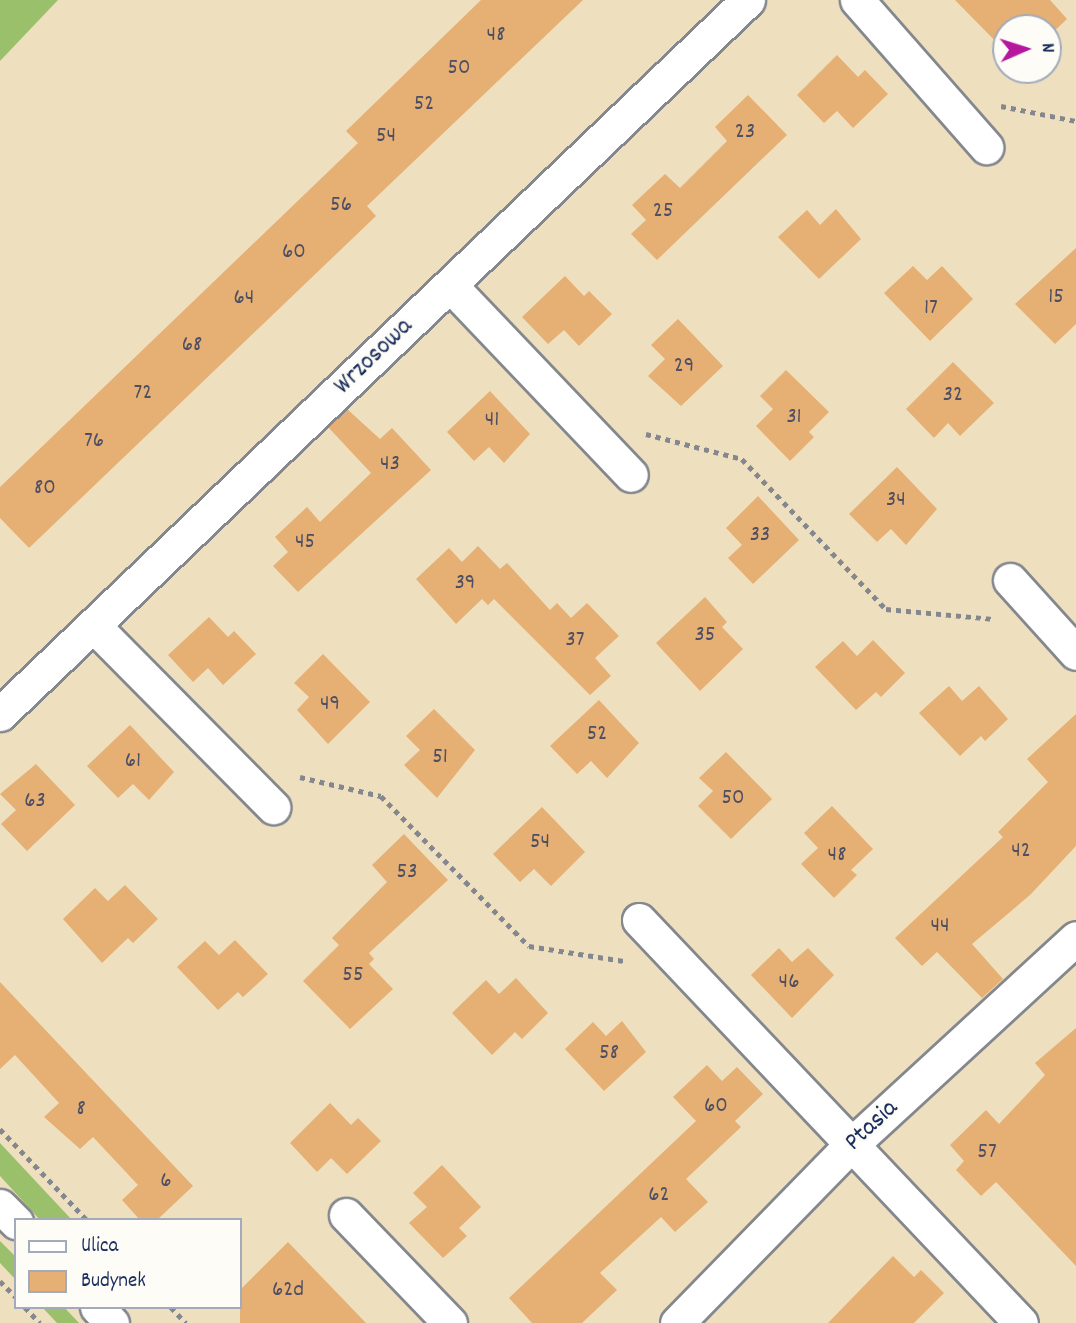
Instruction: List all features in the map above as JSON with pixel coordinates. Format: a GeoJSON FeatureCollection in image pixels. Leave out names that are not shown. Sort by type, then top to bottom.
{"type":"FeatureCollection","features":[{"type":"Feature","properties":{"kind":"street","name":"Wrzosowa"},"geometry":{"type":"LineString","coordinates":[[0,714],[748,0]]}},
{"type":"Feature","properties":{"kind":"street"},"geometry":{"type":"LineString","coordinates":[[857,0],[986,146]]}},
{"type":"Feature","properties":{"kind":"street"},"geometry":{"type":"LineString","coordinates":[[450,285],[631,475]]}},
{"type":"Feature","properties":{"kind":"street"},"geometry":{"type":"LineString","coordinates":[[1010,580],[1076,653]]}},
{"type":"Feature","properties":{"kind":"street"},"geometry":{"type":"LineString","coordinates":[[94,626],[232,762],[273,807]]}},
{"type":"Feature","properties":{"kind":"street"},"geometry":{"type":"LineString","coordinates":[[639,920],[683,971],[1021,1323]]}},
{"type":"Feature","properties":{"kind":"street","name":"Ptasia"},"geometry":{"type":"LineString","coordinates":[[677,1323],[849,1146],[1076,938]]}},
{"type":"Feature","properties":{"kind":"street"},"geometry":{"type":"LineString","coordinates":[[0,1206],[14,1220]]}},
{"type":"Feature","properties":{"kind":"street"},"geometry":{"type":"LineString","coordinates":[[346,1215],[450,1323]]}},
{"type":"Feature","properties":{"kind":"street"},"geometry":{"type":"LineString","coordinates":[[99,1309],[113,1323]]}},
{"type":"Feature","properties":{"kind":"path"},"geometry":{"type":"LineString","coordinates":[[942,94],[1076,121]]}},
{"type":"Feature","properties":{"kind":"path"},"geometry":{"type":"LineString","coordinates":[[639,432],[742,459],[886,609],[1053,625]]}},
{"type":"Feature","properties":{"kind":"path"},"geometry":{"type":"LineString","coordinates":[[232,762],[381,796],[529,946],[683,971]]}},
{"type":"Feature","properties":{"kind":"path"},"geometry":{"type":"LineString","coordinates":[[0,1129],[85,1218]]}},
{"type":"Feature","properties":{"kind":"path"},"geometry":{"type":"LineString","coordinates":[[0,1280],[14,1295]]}},
{"type":"Feature","properties":{"kind":"path"},"geometry":{"type":"LineString","coordinates":[[27,1309],[40,1323]]}},
{"type":"Feature","properties":{"kind":"path"},"geometry":{"type":"LineString","coordinates":[[173,1309],[186,1323]]}},
{"type":"Feature","properties":{"kind":"green space"},"geometry":{"type":"Polygon","coordinates":[[[0,0],[58,0],[0,61],[0,0]]]}},
{"type":"Feature","properties":{"kind":"green space"},"geometry":{"type":"Polygon","coordinates":[[[0,1143],[70,1218],[38,1218],[0,1176],[0,1143]]]}},
{"type":"Feature","properties":{"kind":"green space"},"geometry":{"type":"Polygon","coordinates":[[[0,1241],[14,1255],[14,1278],[0,1263],[0,1241]]]}},
{"type":"Feature","properties":{"kind":"green space"},"geometry":{"type":"Polygon","coordinates":[[[44,1309],[66,1309],[79,1323],[57,1323],[44,1309]]]}},
{"type":"Feature","properties":{"kind":"building"},"geometry":{"type":"Polygon","coordinates":[[[481,0],[583,0],[367,206],[376,216],[29,548],[0,518],[0,487],[358,143],[346,131],[481,0]]]}},
{"type":"Feature","properties":{"kind":"building"},"geometry":{"type":"Polygon","coordinates":[[[955,0],[1050,0],[1067,19],[1062,24],[1062,14],[992,14],[992,38],[955,0]]]}},
{"type":"Feature","properties":{"kind":"building"},"geometry":{"type":"Polygon","coordinates":[[[837,55],[858,77],[865,70],[888,94],[853,128],[837,111],[824,123],[797,95],[837,55]]]}},
{"type":"Feature","properties":{"kind":"building"},"geometry":{"type":"Polygon","coordinates":[[[748,95],[787,135],[657,260],[631,234],[646,220],[632,205],[665,174],[680,188],[727,141],[715,127],[748,95]]]}},
{"type":"Feature","properties":{"kind":"building"},"geometry":{"type":"Polygon","coordinates":[[[836,209],[861,239],[819,279],[778,237],[807,210],[820,225],[836,209]]]}},
{"type":"Feature","properties":{"kind":"building"},"geometry":{"type":"Polygon","coordinates":[[[1076,248],[1076,324],[1055,344],[1015,304],[1076,248]]]}},
{"type":"Feature","properties":{"kind":"building"},"geometry":{"type":"Polygon","coordinates":[[[913,266],[927,280],[942,266],[973,299],[930,341],[884,293],[913,266]]]}},
{"type":"Feature","properties":{"kind":"building"},"geometry":{"type":"Polygon","coordinates":[[[565,276],[584,296],[589,291],[612,314],[579,346],[564,330],[548,344],[522,317],[565,276]]]}},
{"type":"Feature","properties":{"kind":"building"},"geometry":{"type":"Polygon","coordinates":[[[678,319],[723,366],[681,406],[648,376],[665,359],[651,345],[678,319]]]}},
{"type":"Feature","properties":{"kind":"building"},"geometry":{"type":"Polygon","coordinates":[[[953,362],[994,403],[960,436],[948,423],[934,438],[906,409],[953,362]]]}},
{"type":"Feature","properties":{"kind":"building"},"geometry":{"type":"Polygon","coordinates":[[[786,370],[829,412],[809,432],[814,437],[790,461],[756,426],[773,409],[760,396],[786,370]]]}},
{"type":"Feature","properties":{"kind":"building"},"geometry":{"type":"Polygon","coordinates":[[[490,391],[530,434],[504,463],[489,447],[474,461],[447,432],[490,391]]]}},
{"type":"Feature","properties":{"kind":"building"},"geometry":{"type":"Polygon","coordinates":[[[347,409],[380,439],[392,428],[431,470],[298,592],[273,566],[288,552],[275,537],[307,507],[320,522],[371,473],[328,427],[347,409]]]}},
{"type":"Feature","properties":{"kind":"building"},"geometry":{"type":"Polygon","coordinates":[[[897,467],[937,509],[906,545],[891,529],[877,542],[849,514],[897,467]]]}},
{"type":"Feature","properties":{"kind":"building"},"geometry":{"type":"Polygon","coordinates":[[[758,496],[799,540],[753,584],[728,558],[742,545],[726,528],[758,496]]]}},
{"type":"Feature","properties":{"kind":"building"},"geometry":{"type":"Polygon","coordinates":[[[478,546],[500,569],[507,563],[550,610],[557,603],[571,618],[587,603],[619,636],[595,658],[611,676],[590,695],[494,599],[488,605],[482,599],[456,624],[416,579],[449,548],[462,562],[478,546]]]}},
{"type":"Feature","properties":{"kind":"building"},"geometry":{"type":"Polygon","coordinates":[[[705,597],[727,622],[722,627],[743,649],[700,691],[656,643],[705,597]]]}},
{"type":"Feature","properties":{"kind":"building"},"geometry":{"type":"Polygon","coordinates":[[[209,617],[228,637],[234,631],[256,654],[223,685],[208,668],[193,682],[168,655],[209,617]]]}},
{"type":"Feature","properties":{"kind":"building"},"geometry":{"type":"Polygon","coordinates":[[[873,640],[905,673],[881,697],[876,692],[856,710],[815,667],[843,641],[857,656],[873,640]]]}},
{"type":"Feature","properties":{"kind":"building"},"geometry":{"type":"Polygon","coordinates":[[[323,654],[370,702],[328,744],[297,710],[309,697],[294,683],[323,654]]]}},
{"type":"Feature","properties":{"kind":"building"},"geometry":{"type":"Polygon","coordinates":[[[949,686],[962,701],[979,686],[1008,719],[985,741],[981,736],[960,756],[919,713],[949,686]]]}},
{"type":"Feature","properties":{"kind":"building"},"geometry":{"type":"Polygon","coordinates":[[[599,700],[639,743],[607,778],[591,761],[577,774],[550,746],[599,700]]]}},
{"type":"Feature","properties":{"kind":"building"},"geometry":{"type":"Polygon","coordinates":[[[434,709],[475,750],[437,798],[404,765],[420,750],[406,736],[434,709]]]}},
{"type":"Feature","properties":{"kind":"building"},"geometry":{"type":"Polygon","coordinates":[[[1076,714],[1076,846],[1030,895],[972,944],[1003,979],[982,998],[937,952],[922,966],[895,938],[1003,837],[998,832],[1048,782],[1027,759],[1076,714]]]}},
{"type":"Feature","properties":{"kind":"building"},"geometry":{"type":"Polygon","coordinates":[[[130,725],[174,772],[149,800],[133,784],[118,798],[87,766],[130,725]]]}},
{"type":"Feature","properties":{"kind":"building"},"geometry":{"type":"Polygon","coordinates":[[[726,752],[772,799],[731,839],[698,806],[713,791],[699,778],[726,752]]]}},
{"type":"Feature","properties":{"kind":"building"},"geometry":{"type":"Polygon","coordinates":[[[36,764],[75,805],[27,851],[1,824],[16,810],[0,794],[36,764]]]}},
{"type":"Feature","properties":{"kind":"building"},"geometry":{"type":"Polygon","coordinates":[[[832,806],[873,849],[851,870],[857,875],[834,898],[801,864],[818,848],[804,833],[832,806]]]}},
{"type":"Feature","properties":{"kind":"building"},"geometry":{"type":"Polygon","coordinates":[[[542,807],[585,852],[551,886],[534,869],[520,882],[493,854],[542,807]]]}},
{"type":"Feature","properties":{"kind":"building"},"geometry":{"type":"Polygon","coordinates":[[[404,834],[448,880],[369,953],[374,959],[369,964],[393,989],[350,1029],[303,981],[339,945],[332,938],[387,882],[372,865],[404,834]]]}},
{"type":"Feature","properties":{"kind":"building"},"geometry":{"type":"Polygon","coordinates":[[[125,885],[158,919],[133,943],[128,938],[102,963],[63,919],[95,888],[108,901],[125,885]]]}},
{"type":"Feature","properties":{"kind":"building"},"geometry":{"type":"Polygon","coordinates":[[[235,940],[268,974],[243,997],[238,992],[218,1010],[177,967],[205,941],[219,955],[235,940]]]}},
{"type":"Feature","properties":{"kind":"building"},"geometry":{"type":"Polygon","coordinates":[[[779,948],[792,962],[808,948],[834,975],[792,1018],[751,975],[779,948]]]}},
{"type":"Feature","properties":{"kind":"building"},"geometry":{"type":"Polygon","coordinates":[[[516,978],[548,1013],[522,1039],[515,1032],[492,1055],[452,1013],[486,980],[499,994],[516,978]]]}},
{"type":"Feature","properties":{"kind":"building"},"geometry":{"type":"Polygon","coordinates":[[[0,982],[193,1186],[159,1218],[138,1218],[122,1200],[138,1185],[93,1137],[80,1149],[44,1117],[59,1103],[15,1055],[0,1069],[0,982]]]}},
{"type":"Feature","properties":{"kind":"building"},"geometry":{"type":"Polygon","coordinates":[[[622,1021],[646,1052],[604,1091],[565,1049],[593,1022],[606,1036],[622,1021]]]}},
{"type":"Feature","properties":{"kind":"building"},"geometry":{"type":"Polygon","coordinates":[[[1076,1028],[1076,1266],[996,1182],[981,1196],[956,1170],[964,1161],[950,1145],[986,1110],[999,1124],[1045,1075],[1035,1063],[1076,1028]]]}},
{"type":"Feature","properties":{"kind":"building"},"geometry":{"type":"Polygon","coordinates":[[[707,1065],[722,1081],[737,1067],[763,1094],[735,1121],[741,1127],[686,1179],[708,1202],[675,1232],[661,1217],[600,1273],[617,1290],[582,1323],[532,1323],[509,1298],[696,1121],[673,1097],[707,1065]]]}},
{"type":"Feature","properties":{"kind":"building"},"geometry":{"type":"Polygon","coordinates":[[[330,1103],[351,1125],[358,1118],[381,1141],[347,1174],[331,1158],[317,1172],[290,1143],[330,1103]]]}},
{"type":"Feature","properties":{"kind":"building"},"geometry":{"type":"Polygon","coordinates":[[[442,1165],[481,1207],[459,1228],[467,1236],[443,1258],[409,1223],[427,1207],[413,1193],[442,1165]]]}},
{"type":"Feature","properties":{"kind":"building"},"geometry":{"type":"Polygon","coordinates":[[[288,1242],[366,1323],[240,1323],[242,1288],[288,1242]]]}},
{"type":"Feature","properties":{"kind":"building"},"geometry":{"type":"Polygon","coordinates":[[[893,1256],[914,1277],[921,1270],[944,1293],[914,1323],[828,1323],[893,1256]]]}}]}
